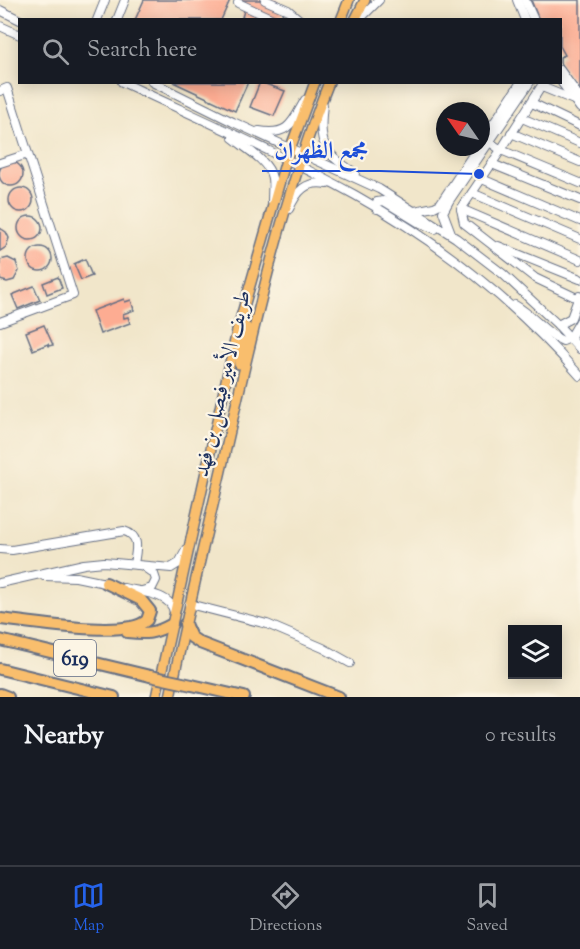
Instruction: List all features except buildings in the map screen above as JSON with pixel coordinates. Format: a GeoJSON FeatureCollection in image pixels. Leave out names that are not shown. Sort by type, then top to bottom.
{"type":"FeatureCollection","features":[{"type":"Feature","properties":{"kind":"highway"},"geometry":{"type":"LineString","coordinates":[[103,629],[143,625],[150,611],[141,600],[106,583]]}},
{"type":"Feature","properties":{"kind":"highway"},"geometry":{"type":"LineString","coordinates":[[0,619],[148,634],[159,631],[173,619]]}},
{"type":"Feature","properties":{"kind":"highway"},"geometry":{"type":"LineString","coordinates":[[185,624],[191,637],[200,643],[339,697]]}},
{"type":"Feature","properties":{"kind":"highway","name":"619"},"geometry":{"type":"LineString","coordinates":[[0,640],[244,697]]}},
{"type":"Feature","properties":{"kind":"highway","name":"619"},"geometry":{"type":"LineString","coordinates":[[0,669],[114,697]]}},
{"type":"Feature","properties":{"kind":"highway"},"geometry":{"type":"LineString","coordinates":[[0,694],[8,697]]}},
{"type":"Feature","properties":{"kind":"main road"},"geometry":{"type":"LineString","coordinates":[[342,18],[349,0]]}},
{"type":"Feature","properties":{"kind":"main road"},"geometry":{"type":"LineString","coordinates":[[358,18],[365,0]]}},
{"type":"Feature","properties":{"kind":"main road","name":"طريف الأمير فيصل بن فهد"},"geometry":{"type":"LineString","coordinates":[[156,697],[237,331],[286,160],[314,84]]}},
{"type":"Feature","properties":{"kind":"main road","name":"طريف الأمير فيصل بن فهد"},"geometry":{"type":"LineString","coordinates":[[170,697],[189,604],[253,330],[280,226],[328,84]]}},
{"type":"Feature","properties":{"kind":"main road"},"geometry":{"type":"LineString","coordinates":[[230,431],[235,386],[246,327],[242,325],[237,331]]}},
{"type":"Feature","properties":{"kind":"street"},"geometry":{"type":"LineString","coordinates":[[4,0],[0,9],[18,19]]}},
{"type":"Feature","properties":{"kind":"street"},"geometry":{"type":"LineString","coordinates":[[98,18],[105,0]]}},
{"type":"Feature","properties":{"kind":"street"},"geometry":{"type":"LineString","coordinates":[[118,18],[125,0]]}},
{"type":"Feature","properties":{"kind":"street"},"geometry":{"type":"LineString","coordinates":[[265,0],[288,10],[298,18]]}},
{"type":"Feature","properties":{"kind":"street"},"geometry":{"type":"LineString","coordinates":[[359,18],[379,0]]}},
{"type":"Feature","properties":{"kind":"street"},"geometry":{"type":"LineString","coordinates":[[517,0],[524,18]]}},
{"type":"Feature","properties":{"kind":"street"},"geometry":{"type":"LineString","coordinates":[[525,0],[533,18]]}},
{"type":"Feature","properties":{"kind":"street"},"geometry":{"type":"LineString","coordinates":[[238,3],[272,18]]}},
{"type":"Feature","properties":{"kind":"street"},"geometry":{"type":"LineString","coordinates":[[0,26],[18,34]]}},
{"type":"Feature","properties":{"kind":"street"},"geometry":{"type":"LineString","coordinates":[[562,72],[579,102]]}},
{"type":"Feature","properties":{"kind":"street"},"geometry":{"type":"LineString","coordinates":[[562,81],[579,102]]}},
{"type":"Feature","properties":{"kind":"street"},"geometry":{"type":"LineString","coordinates":[[126,84],[299,166],[377,209],[428,241],[506,300],[555,347],[580,376]]}},
{"type":"Feature","properties":{"kind":"street"},"geometry":{"type":"LineString","coordinates":[[156,84],[379,189]]}},
{"type":"Feature","properties":{"kind":"street"},"geometry":{"type":"LineString","coordinates":[[249,129],[273,133],[288,128],[314,84]]}},
{"type":"Feature","properties":{"kind":"street"},"geometry":{"type":"LineString","coordinates":[[490,131],[520,84]]}},
{"type":"Feature","properties":{"kind":"street"},"geometry":{"type":"LineString","coordinates":[[490,132],[528,84]]}},
{"type":"Feature","properties":{"kind":"street"},"geometry":{"type":"LineString","coordinates":[[558,325],[571,318],[579,297],[535,278],[465,223],[461,209],[543,85],[579,102]]}},
{"type":"Feature","properties":{"kind":"street"},"geometry":{"type":"LineString","coordinates":[[0,91],[7,88],[73,295],[0,322]]}},
{"type":"Feature","properties":{"kind":"street"},"geometry":{"type":"LineString","coordinates":[[324,96],[321,131],[327,151],[335,160],[456,238],[503,274],[558,325],[580,349]]}},
{"type":"Feature","properties":{"kind":"street"},"geometry":{"type":"LineString","coordinates":[[532,103],[580,126]]}},
{"type":"Feature","properties":{"kind":"street"},"geometry":{"type":"LineString","coordinates":[[522,118],[580,143]]}},
{"type":"Feature","properties":{"kind":"street"},"geometry":{"type":"LineString","coordinates":[[222,129],[261,160],[270,171],[272,208]]}},
{"type":"Feature","properties":{"kind":"street"},"geometry":{"type":"LineString","coordinates":[[511,133],[580,162]]}},
{"type":"Feature","properties":{"kind":"street"},"geometry":{"type":"LineString","coordinates":[[490,144],[580,183]]}},
{"type":"Feature","properties":{"kind":"street"},"geometry":{"type":"LineString","coordinates":[[0,163],[28,154]]}},
{"type":"Feature","properties":{"kind":"street"},"geometry":{"type":"LineString","coordinates":[[415,212],[440,204],[472,156]]}},
{"type":"Feature","properties":{"kind":"street"},"geometry":{"type":"LineString","coordinates":[[456,238],[448,229],[443,212],[475,156]]}},
{"type":"Feature","properties":{"kind":"street"},"geometry":{"type":"LineString","coordinates":[[492,164],[580,200]]}},
{"type":"Feature","properties":{"kind":"street"},"geometry":{"type":"LineString","coordinates":[[482,179],[580,222]]}},
{"type":"Feature","properties":{"kind":"street"},"geometry":{"type":"LineString","coordinates":[[280,226],[296,195],[306,185],[319,182],[335,185]]}},
{"type":"Feature","properties":{"kind":"street"},"geometry":{"type":"LineString","coordinates":[[472,192],[580,239]]}},
{"type":"Feature","properties":{"kind":"street"},"geometry":{"type":"LineString","coordinates":[[377,209],[377,202],[384,201],[418,222],[456,238]]}},
{"type":"Feature","properties":{"kind":"street"},"geometry":{"type":"LineString","coordinates":[[461,209],[580,260]]}},
{"type":"Feature","properties":{"kind":"street"},"geometry":{"type":"LineString","coordinates":[[490,243],[580,279]]}},
{"type":"Feature","properties":{"kind":"street"},"geometry":{"type":"LineString","coordinates":[[506,300],[529,313],[555,338],[563,341],[570,338],[580,321]]}},
{"type":"Feature","properties":{"kind":"street"},"geometry":{"type":"LineString","coordinates":[[0,549],[12,550],[124,531],[133,535],[136,541],[138,565]]}},
{"type":"Feature","properties":{"kind":"street"},"geometry":{"type":"LineString","coordinates":[[0,583],[84,564],[104,562],[175,567],[189,546]]}},
{"type":"Feature","properties":{"kind":"street"},"geometry":{"type":"LineString","coordinates":[[128,589],[144,591],[149,590],[155,584],[153,573],[138,565]]}},
{"type":"Feature","properties":{"kind":"street"},"geometry":{"type":"LineString","coordinates":[[34,576],[76,577],[165,599],[173,605],[173,619]]}},
{"type":"Feature","properties":{"kind":"street"},"geometry":{"type":"LineString","coordinates":[[189,604],[267,624],[323,648],[350,663]]}},
{"type":"Feature","properties":{"kind":"place","name":"مجمع الظهران"},"geometry":{"type":"Point","coordinates":[479,174]}}]}
